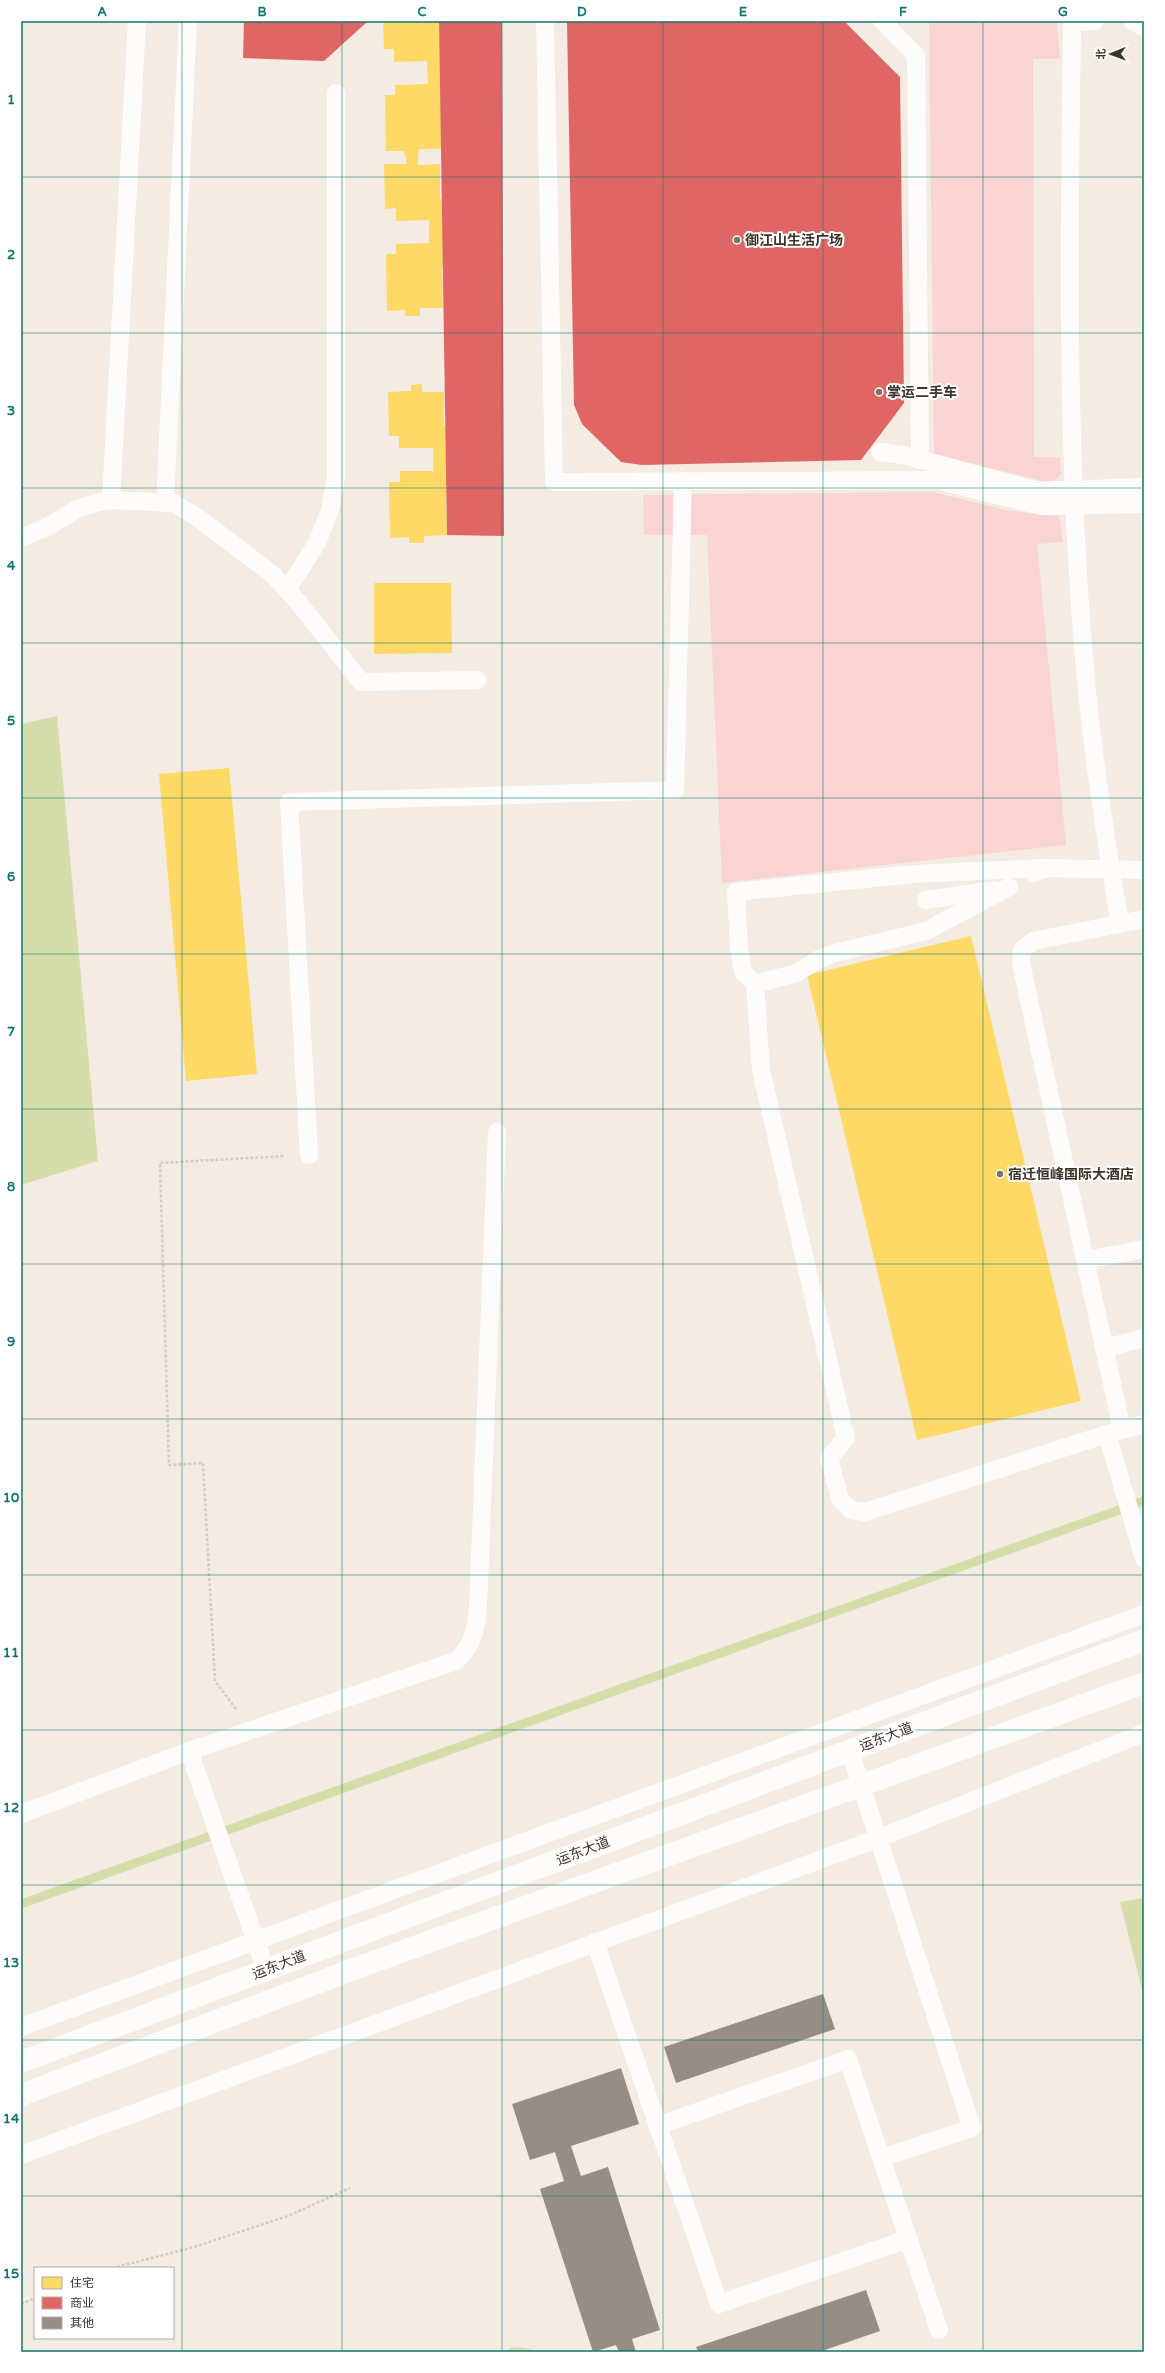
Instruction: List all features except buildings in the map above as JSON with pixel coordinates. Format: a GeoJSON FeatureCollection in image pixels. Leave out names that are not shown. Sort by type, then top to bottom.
{"type":"FeatureCollection","features":[{"type":"Feature","properties":{"kind":"main road","name":"运东大道"},"geometry":{"type":"LineString","coordinates":[[21,2062],[1144,1640]]}},
{"type":"Feature","properties":{"kind":"main road"},"geometry":{"type":"LineString","coordinates":[[21,2095],[362,1966],[862,1787],[1144,1683]]}},
{"type":"Feature","properties":{"kind":"lane"},"geometry":{"type":"LineString","coordinates":[[111,500],[137,21]]}},
{"type":"Feature","properties":{"kind":"lane"},"geometry":{"type":"LineString","coordinates":[[165,503],[188,21]]}},
{"type":"Feature","properties":{"kind":"lane"},"geometry":{"type":"LineString","coordinates":[[545,21],[554,482],[936,480],[1024,503],[1042,506],[1144,487]]}},
{"type":"Feature","properties":{"kind":"lane"},"geometry":{"type":"LineString","coordinates":[[882,21],[916,55],[920,460]]}},
{"type":"Feature","properties":{"kind":"lane"},"geometry":{"type":"LineString","coordinates":[[1095,21],[1072,22],[1069,349],[1074,499],[1084,661],[1110,868],[1120,924]]}},
{"type":"Feature","properties":{"kind":"lane"},"geometry":{"type":"LineString","coordinates":[[1132,21],[1144,27]]}},
{"type":"Feature","properties":{"kind":"lane"},"geometry":{"type":"LineString","coordinates":[[287,590],[317,543],[330,510],[336,478],[336,93]]}},
{"type":"Feature","properties":{"kind":"lane"},"geometry":{"type":"LineString","coordinates":[[880,452],[920,460],[1019,488],[1074,499],[1144,504]]}},
{"type":"Feature","properties":{"kind":"lane"},"geometry":{"type":"LineString","coordinates":[[309,1155],[289,802],[675,790],[683,481]]}},
{"type":"Feature","properties":{"kind":"lane"},"geometry":{"type":"LineString","coordinates":[[21,538],[49,526],[75,510],[111,500],[174,503],[202,520],[272,574],[287,590],[361,682],[477,680]]}},
{"type":"Feature","properties":{"kind":"lane"},"geometry":{"type":"LineString","coordinates":[[755,984],[797,973],[817,960],[835,953],[926,931],[1045,868]]}},
{"type":"Feature","properties":{"kind":"lane"},"geometry":{"type":"LineString","coordinates":[[1144,870],[1110,868],[1045,868],[914,874],[736,892],[742,972],[755,984],[761,1070],[846,1438],[829,1458],[840,1499],[851,1510],[865,1512],[1114,1432],[1144,1424]]}},
{"type":"Feature","properties":{"kind":"lane"},"geometry":{"type":"LineString","coordinates":[[926,900],[1009,887]]}},
{"type":"Feature","properties":{"kind":"lane"},"geometry":{"type":"LineString","coordinates":[[1142,1553],[1118,1470],[1105,1348],[1021,963],[1022,950],[1033,941],[1120,924],[1143,924]]}},
{"type":"Feature","properties":{"kind":"lane"},"geometry":{"type":"LineString","coordinates":[[21,1814],[189,1751],[456,1661],[468,1650],[475,1631],[478,1608],[497,1132]]}},
{"type":"Feature","properties":{"kind":"lane"},"geometry":{"type":"LineString","coordinates":[[1086,1260],[1144,1249]]}},
{"type":"Feature","properties":{"kind":"lane"},"geometry":{"type":"LineString","coordinates":[[1105,1348],[1144,1338]]}},
{"type":"Feature","properties":{"kind":"lane"},"geometry":{"type":"LineString","coordinates":[[21,2027],[1144,1614]]}},
{"type":"Feature","properties":{"kind":"lane"},"geometry":{"type":"LineString","coordinates":[[21,2155],[879,1838],[1144,1733]]}},
{"type":"Feature","properties":{"kind":"lane"},"geometry":{"type":"LineString","coordinates":[[189,1751],[266,1970]]}},
{"type":"Feature","properties":{"kind":"lane"},"geometry":{"type":"LineString","coordinates":[[850,1751],[972,2128],[881,2158]]}},
{"type":"Feature","properties":{"kind":"lane"},"geometry":{"type":"LineString","coordinates":[[595,1942],[719,2304],[908,2239]]}},
{"type":"Feature","properties":{"kind":"lane"},"geometry":{"type":"LineString","coordinates":[[657,2126],[848,2059],[939,2330]]}},
{"type":"Feature","properties":{"kind":"path"},"geometry":{"type":"LineString","coordinates":[[252,1730],[215,1681],[203,1463],[169,1465],[160,1163],[309,1155]]}},
{"type":"Feature","properties":{"kind":"path"},"geometry":{"type":"LineString","coordinates":[[116,2267],[191,2248],[288,2216],[350,2188]]}},
{"type":"Feature","properties":{"kind":"path"},"geometry":{"type":"LineString","coordinates":[[21,2304],[34,2298]]}},
{"type":"Feature","properties":{"kind":"shaded area"},"geometry":{"type":"Polygon","coordinates":[[[929,21],[1057,21],[1060,59],[1033,59],[1034,457],[1060,457],[1061,474],[1054,481],[1043,481],[934,454],[929,21]]]}},
{"type":"Feature","properties":{"kind":"shaded area"},"geometry":{"type":"Polygon","coordinates":[[[933,492],[1010,511],[1059,516],[1063,542],[1037,544],[1066,845],[722,883],[707,535],[644,535],[643,495],[933,492]]]}},
{"type":"Feature","properties":{"kind":"shaded area"},"geometry":{"type":"Polygon","coordinates":[[[57,716],[98,1161],[21,1185],[21,724],[57,716]]]}},
{"type":"Feature","properties":{"kind":"shaded area"},"geometry":{"type":"Polygon","coordinates":[[[1144,1898],[1144,1997],[1120,1902],[1144,1898]]]}},
{"type":"Feature","properties":{"kind":"shaded area"},"geometry":{"type":"Polygon","coordinates":[[[513,2347],[526,2348],[539,2352],[504,2352],[513,2347]]]}},
{"type":"Feature","properties":{"kind":"waterway"},"geometry":{"type":"LineString","coordinates":[[21,1904],[1144,1501]]}},
{"type":"Feature","properties":{"kind":"place","name":"御江山生活广场"},"geometry":{"type":"Point","coordinates":[737,240]}},
{"type":"Feature","properties":{"kind":"place","name":"掌运二手车"},"geometry":{"type":"Point","coordinates":[879,392]}},
{"type":"Feature","properties":{"kind":"place","name":"宿迁恒峰国际大酒店"},"geometry":{"type":"Point","coordinates":[1000,1174]}}]}
